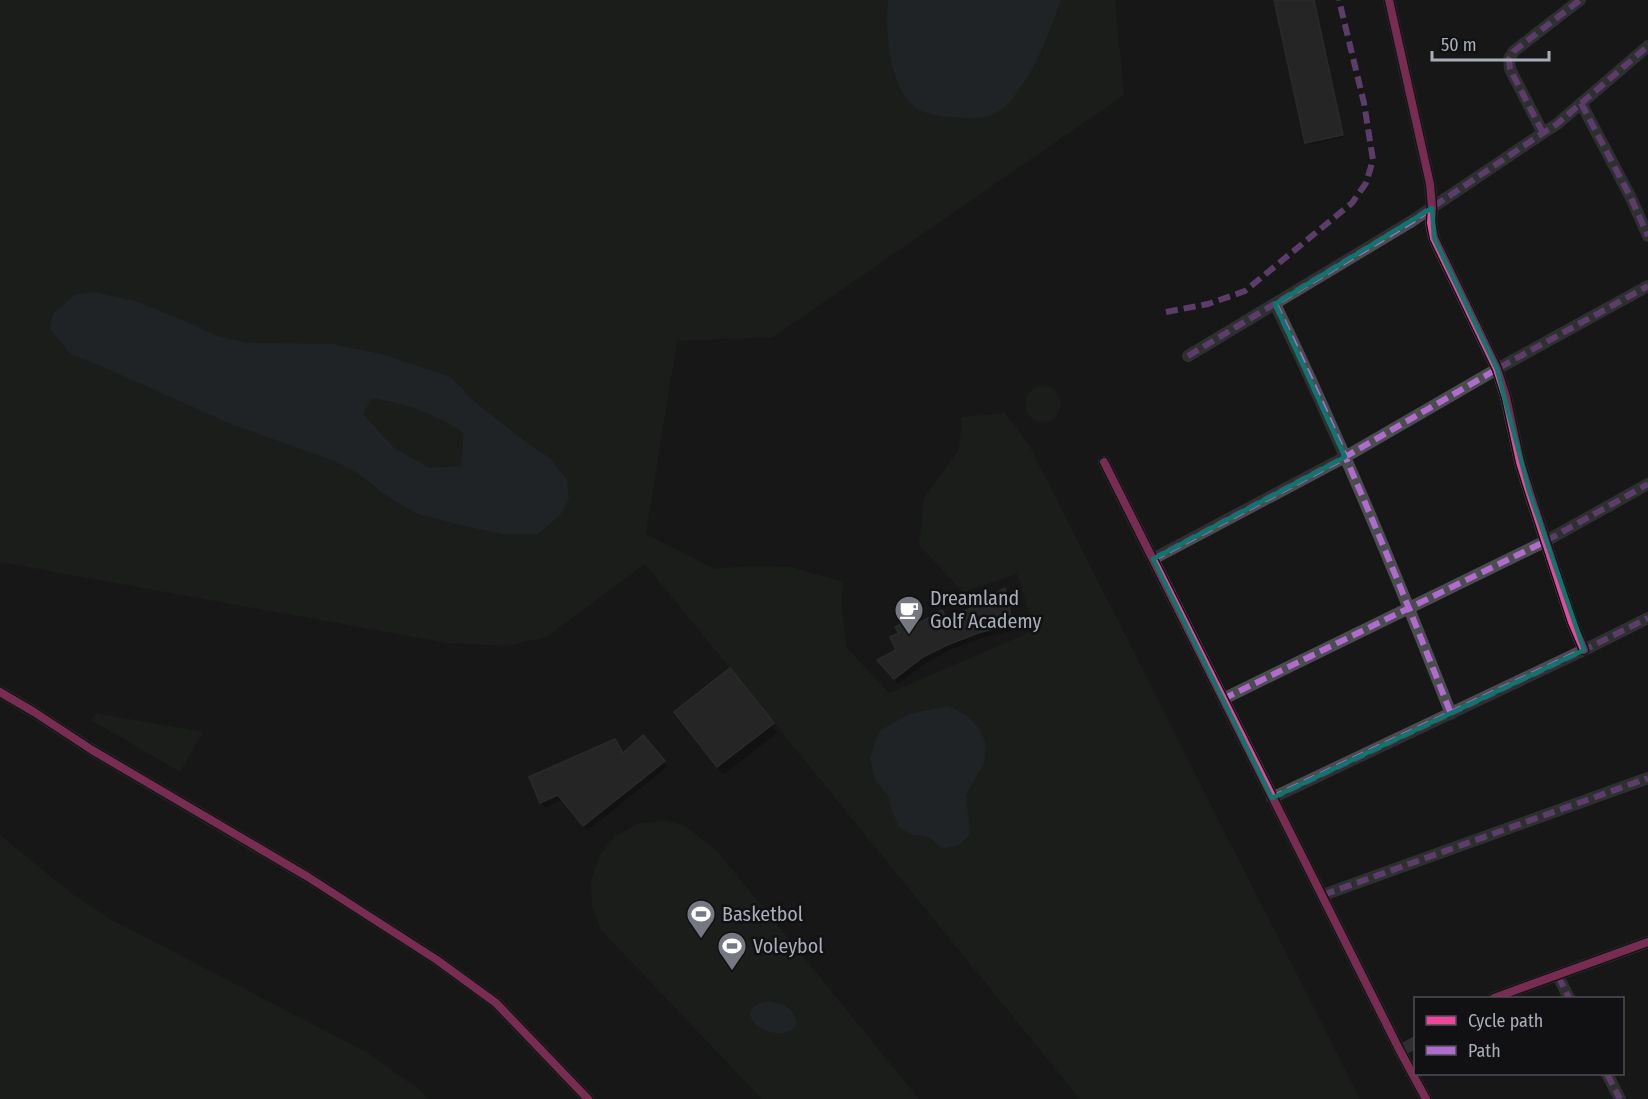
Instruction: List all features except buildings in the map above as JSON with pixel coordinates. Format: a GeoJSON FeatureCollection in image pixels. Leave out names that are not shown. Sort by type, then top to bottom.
{"type":"FeatureCollection","features":[{"type":"Feature","properties":{"kind":"street"},"geometry":{"type":"LineString","coordinates":[[1389,0],[1430,184],[1431,224],[1434,237],[1497,369],[1506,397],[1520,462],[1544,542],[1584,650]]}},
{"type":"Feature","properties":{"kind":"street"},"geometry":{"type":"LineString","coordinates":[[1543,133],[1510,69],[1509,59],[1514,51],[1580,0]]}},
{"type":"Feature","properties":{"kind":"street"},"geometry":{"type":"LineString","coordinates":[[1188,356],[1432,208],[1543,133],[1648,46]]}},
{"type":"Feature","properties":{"kind":"street"},"geometry":{"type":"LineString","coordinates":[[1581,103],[1631,198],[1648,236]]}},
{"type":"Feature","properties":{"kind":"street"},"geometry":{"type":"LineString","coordinates":[[1153,559],[1345,457],[1497,369],[1648,286]]}},
{"type":"Feature","properties":{"kind":"street"},"geometry":{"type":"LineString","coordinates":[[1275,304],[1345,457],[1410,609],[1451,714]]}},
{"type":"Feature","properties":{"kind":"street"},"geometry":{"type":"LineString","coordinates":[[1104,462],[1426,1099]]}},
{"type":"Feature","properties":{"kind":"street"},"geometry":{"type":"LineString","coordinates":[[1223,699],[1544,542],[1648,484]]}},
{"type":"Feature","properties":{"kind":"street"},"geometry":{"type":"LineString","coordinates":[[1272,798],[1648,618]]}},
{"type":"Feature","properties":{"kind":"street"},"geometry":{"type":"LineString","coordinates":[[0,692],[92,750],[308,877],[437,960],[496,1003],[588,1099]]}},
{"type":"Feature","properties":{"kind":"street"},"geometry":{"type":"LineString","coordinates":[[1323,895],[1648,778]]}},
{"type":"Feature","properties":{"kind":"street"},"geometry":{"type":"LineString","coordinates":[[1500,997],[1648,942]]}},
{"type":"Feature","properties":{"kind":"street"},"geometry":{"type":"LineString","coordinates":[[1558,976],[1568,997]]}},
{"type":"Feature","properties":{"kind":"street"},"geometry":{"type":"LineString","coordinates":[[1400,1051],[1414,1043]]}},
{"type":"Feature","properties":{"kind":"street"},"geometry":{"type":"LineString","coordinates":[[1608,1075],[1620,1099]]}},
{"type":"Feature","properties":{"kind":"highlighted area"},"geometry":{"type":"Polygon","coordinates":[[[1432,208],[1434,238],[1497,369],[1529,491],[1584,650],[1272,798],[1153,559],[1345,457],[1275,304],[1432,208]]]}},
{"type":"Feature","properties":{"kind":"shaded area"},"geometry":{"type":"Polygon","coordinates":[[[0,0],[1115,0],[1124,95],[773,337],[677,341],[646,534],[715,569],[747,566],[791,567],[843,582],[841,603],[847,648],[889,693],[1035,630],[1017,574],[963,592],[919,545],[924,498],[959,450],[962,417],[1005,413],[1029,445],[1360,1099],[1080,1099],[645,564],[546,637],[507,646],[447,643],[0,562],[0,0]]]}},
{"type":"Feature","properties":{"kind":"shaded area"},"geometry":{"type":"Polygon","coordinates":[[[888,0],[1060,0],[1060,2],[1037,60],[1012,99],[994,114],[981,118],[969,118],[944,116],[919,110],[906,98],[894,73],[888,42],[888,0]]]}},
{"type":"Feature","properties":{"kind":"shaded area"},"geometry":{"type":"Polygon","coordinates":[[[94,292],[138,302],[215,335],[246,343],[332,344],[381,354],[451,377],[472,400],[550,458],[567,480],[569,499],[560,515],[538,534],[502,534],[415,513],[384,494],[358,473],[335,461],[231,424],[71,354],[50,329],[53,314],[74,295],[94,292]],[[372,398],[363,414],[394,448],[429,468],[461,466],[464,433],[431,415],[372,398]]]}},
{"type":"Feature","properties":{"kind":"shaded area"},"geometry":{"type":"Polygon","coordinates":[[[1043,386],[1056,391],[1061,404],[1056,417],[1043,422],[1030,417],[1025,404],[1030,391],[1043,386]]]}},
{"type":"Feature","properties":{"kind":"shaded area"},"geometry":{"type":"Polygon","coordinates":[[[948,706],[966,715],[978,727],[986,743],[984,763],[966,795],[970,834],[959,845],[942,849],[929,837],[911,834],[900,828],[888,795],[875,780],[870,758],[881,730],[909,714],[948,706]]]}},
{"type":"Feature","properties":{"kind":"shaded area"},"geometry":{"type":"Polygon","coordinates":[[[95,713],[203,732],[180,772],[91,720],[95,713]]]}},
{"type":"Feature","properties":{"kind":"shaded area"},"geometry":{"type":"Polygon","coordinates":[[[665,821],[684,825],[717,851],[919,1099],[762,1099],[601,930],[592,907],[591,882],[598,858],[614,837],[639,823],[665,821]]]}},
{"type":"Feature","properties":{"kind":"shaded area"},"geometry":{"type":"Polygon","coordinates":[[[0,835],[72,894],[110,919],[366,1052],[420,1090],[428,1099],[0,1099],[0,835]]]}},
{"type":"Feature","properties":{"kind":"shaded area"},"geometry":{"type":"Polygon","coordinates":[[[768,1001],[788,1008],[794,1016],[796,1027],[786,1032],[775,1033],[756,1025],[751,1018],[751,1011],[756,1005],[768,1001]]]}},
{"type":"Feature","properties":{"kind":"marked path"},"geometry":{"type":"LineString","coordinates":[[1166,312],[1208,304],[1245,291],[1352,203],[1366,183],[1373,160],[1364,103],[1339,0]]}},
{"type":"Feature","properties":{"kind":"marked path"},"geometry":{"type":"LineString","coordinates":[[1543,133],[1510,69],[1509,59],[1514,51],[1580,0]]}},
{"type":"Feature","properties":{"kind":"marked path"},"geometry":{"type":"LineString","coordinates":[[1188,356],[1412,221],[1557,124],[1648,46]]}},
{"type":"Feature","properties":{"kind":"marked path"},"geometry":{"type":"LineString","coordinates":[[1581,103],[1631,198],[1648,236]]}},
{"type":"Feature","properties":{"kind":"marked path"},"geometry":{"type":"LineString","coordinates":[[1153,559],[1345,457],[1497,369],[1648,286]]}},
{"type":"Feature","properties":{"kind":"marked path"},"geometry":{"type":"LineString","coordinates":[[1275,304],[1367,508],[1451,714]]}},
{"type":"Feature","properties":{"kind":"marked path"},"geometry":{"type":"LineString","coordinates":[[1223,699],[1544,542],[1648,484]]}},
{"type":"Feature","properties":{"kind":"marked path"},"geometry":{"type":"LineString","coordinates":[[1272,798],[1648,618]]}},
{"type":"Feature","properties":{"kind":"marked path"},"geometry":{"type":"LineString","coordinates":[[1323,895],[1648,778]]}},
{"type":"Feature","properties":{"kind":"marked path"},"geometry":{"type":"LineString","coordinates":[[1558,976],[1568,997]]}},
{"type":"Feature","properties":{"kind":"marked path"},"geometry":{"type":"LineString","coordinates":[[1608,1075],[1620,1099]]}},
{"type":"Feature","properties":{"kind":"cycle path"},"geometry":{"type":"LineString","coordinates":[[1389,0],[1430,184],[1431,223],[1434,238],[1497,369],[1506,397],[1520,462],[1572,622],[1584,650]]}},
{"type":"Feature","properties":{"kind":"cycle path"},"geometry":{"type":"LineString","coordinates":[[1104,462],[1426,1099]]}},
{"type":"Feature","properties":{"kind":"cycle path"},"geometry":{"type":"LineString","coordinates":[[0,692],[92,750],[308,877],[437,960],[496,1003],[588,1099]]}},
{"type":"Feature","properties":{"kind":"cycle path"},"geometry":{"type":"LineString","coordinates":[[1497,997],[1648,942]]}},
{"type":"Feature","properties":{"kind":"place","name":"Dreamland Golf Academy"},"geometry":{"type":"Point","coordinates":[909,636]}},
{"type":"Feature","properties":{"kind":"place","name":"Basketbol"},"geometry":{"type":"Point","coordinates":[701,940]}},
{"type":"Feature","properties":{"kind":"place","name":"Voleybol"},"geometry":{"type":"Point","coordinates":[732,972]}}]}
